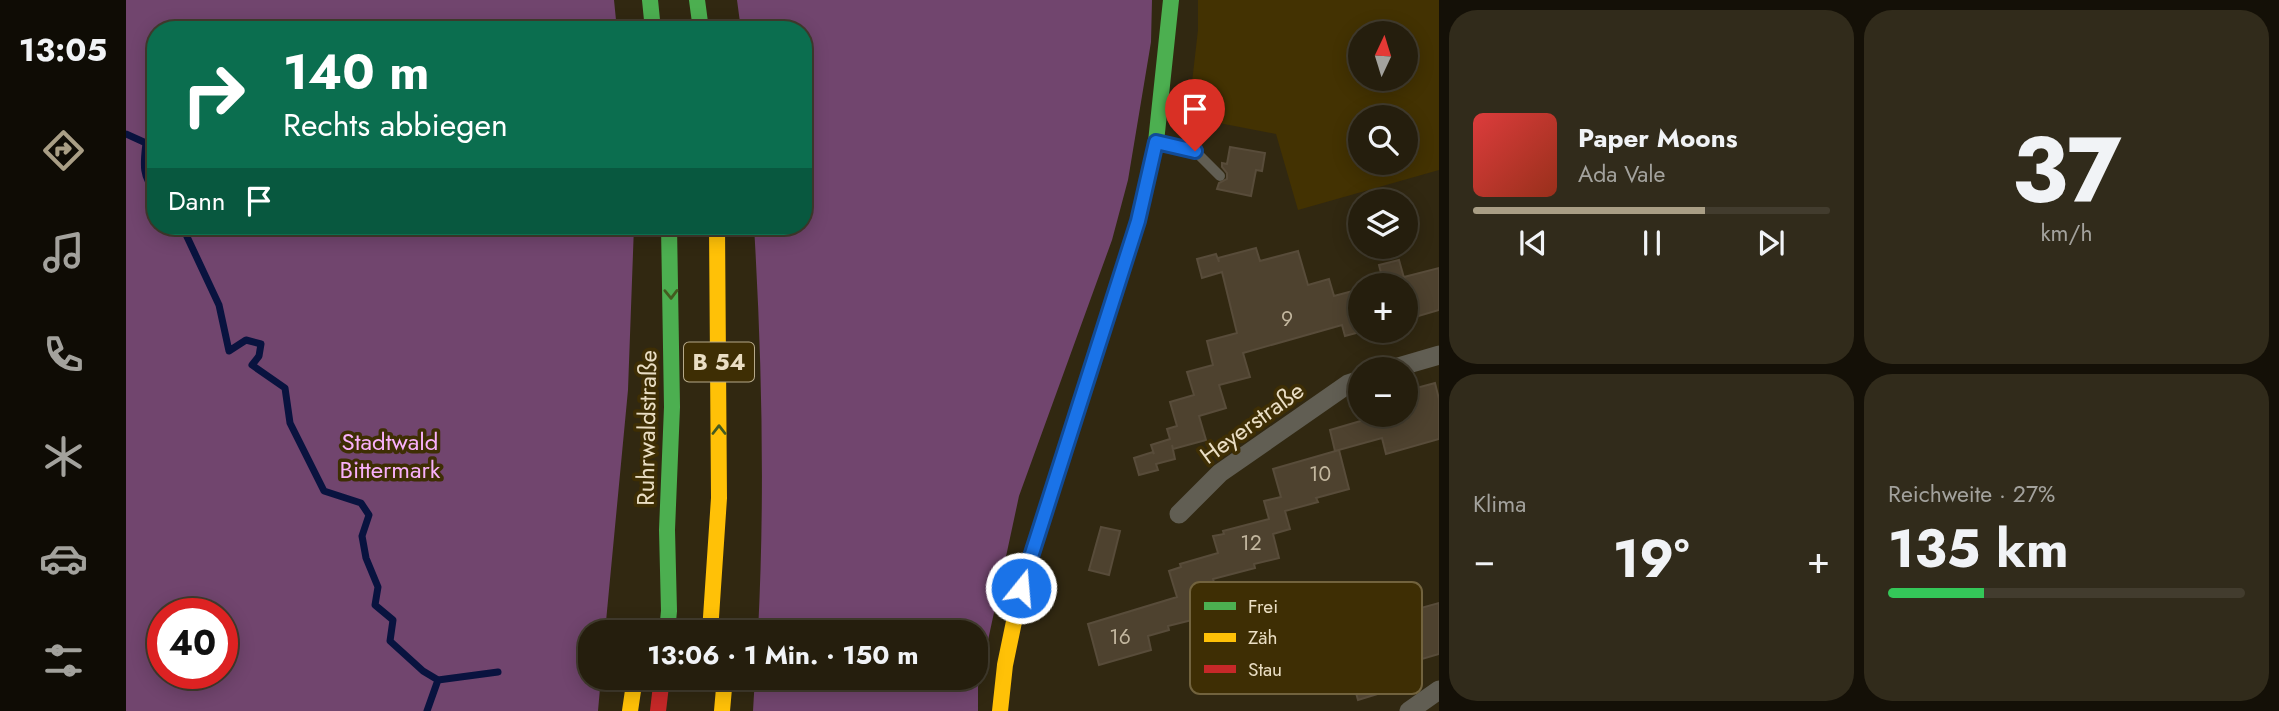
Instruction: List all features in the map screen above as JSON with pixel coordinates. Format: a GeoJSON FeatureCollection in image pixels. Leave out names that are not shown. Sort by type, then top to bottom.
{"type":"FeatureCollection","features":[{"type":"Feature","properties":{"kind":"main road"},"geometry":{"type":"LineString","coordinates":[[650,0],[652,21]]}},
{"type":"Feature","properties":{"kind":"main road"},"geometry":{"type":"LineString","coordinates":[[697,0],[700,21]]}},
{"type":"Feature","properties":{"kind":"main road"},"geometry":{"type":"LineString","coordinates":[[1000,711],[1005,665],[1021,588],[1138,221],[1156,142],[1171,0]]}},
{"type":"Feature","properties":{"kind":"main road","name":"Ruhrwaldstraße"},"geometry":{"type":"LineString","coordinates":[[668,620],[667,530],[672,407],[669,235]]}},
{"type":"Feature","properties":{"kind":"main road","name":"B 54"},"geometry":{"type":"LineString","coordinates":[[711,620],[719,498],[717,235]]}},
{"type":"Feature","properties":{"kind":"main road"},"geometry":{"type":"LineString","coordinates":[[719,498],[728,587]]}},
{"type":"Feature","properties":{"kind":"main road"},"geometry":{"type":"LineString","coordinates":[[652,583],[667,530]]}},
{"type":"Feature","properties":{"kind":"main road"},"geometry":{"type":"LineString","coordinates":[[630,711],[633,690]]}},
{"type":"Feature","properties":{"kind":"main road"},"geometry":{"type":"LineString","coordinates":[[658,711],[660,690]]}},
{"type":"Feature","properties":{"kind":"main road"},"geometry":{"type":"LineString","coordinates":[[722,711],[724,690]]}},
{"type":"Feature","properties":{"kind":"street"},"geometry":{"type":"LineString","coordinates":[[1418,361],[1439,355]]}},
{"type":"Feature","properties":{"kind":"street","name":"Heyerstraße"},"geometry":{"type":"LineString","coordinates":[[1179,514],[1220,473],[1348,384]]}},
{"type":"Feature","properties":{"kind":"street"},"geometry":{"type":"LineString","coordinates":[[1409,711],[1439,691]]}},
{"type":"Feature","properties":{"kind":"lane"},"geometry":{"type":"LineString","coordinates":[[1156,142],[1195,151],[1220,176]]}},
{"type":"Feature","properties":{"kind":"shaded area"},"geometry":{"type":"Polygon","coordinates":[[[1198,0],[1439,0],[1439,170],[1372,189],[1348,189],[1348,196],[1298,210],[1276,134],[1188,117],[1198,30],[1198,0]]]}},
{"type":"Feature","properties":{"kind":"green space","name":"Stadtwald Bittermark"},"geometry":{"type":"Polygon","coordinates":[[[126,0],[614,0],[616,21],[147,21],[147,235],[634,235],[628,390],[606,620],[578,620],[578,690],[600,690],[598,711],[126,711],[126,0]]]}},
{"type":"Feature","properties":{"kind":"green space"},"geometry":{"type":"Polygon","coordinates":[[[737,0],[1152,0],[1151,42],[1128,180],[1112,240],[1019,496],[988,640],[988,620],[758,620],[762,429],[754,235],[812,235],[812,21],[740,21],[737,0]]]}},
{"type":"Feature","properties":{"kind":"green space"},"geometry":{"type":"Polygon","coordinates":[[[754,690],[978,690],[978,711],[753,711],[754,690]]]}},
{"type":"Feature","properties":{"kind":"building"},"geometry":{"type":"Polygon","coordinates":[[[1230,147],[1265,153],[1262,171],[1256,170],[1251,196],[1217,189],[1219,183],[1227,179],[1222,163],[1227,164],[1230,147]]]}},
{"type":"Feature","properties":{"kind":"building"},"geometry":{"type":"Polygon","coordinates":[[[1256,248],[1260,261],[1298,251],[1308,285],[1329,279],[1334,296],[1348,292],[1348,335],[1345,336],[1342,325],[1243,353],[1250,377],[1219,385],[1226,408],[1199,416],[1206,440],[1173,449],[1172,445],[1175,459],[1156,464],[1158,470],[1139,475],[1134,458],[1153,452],[1154,454],[1151,445],[1170,439],[1167,429],[1177,426],[1170,402],[1194,395],[1187,372],[1213,365],[1207,341],[1237,333],[1222,272],[1202,278],[1197,259],[1216,254],[1219,262],[1218,258],[1256,248]]]}},
{"type":"Feature","properties":{"kind":"building"},"geometry":{"type":"Polygon","coordinates":[[[1399,260],[1403,273],[1381,273],[1379,265],[1399,260]]]}},
{"type":"Feature","properties":{"kind":"building"},"geometry":{"type":"Polygon","coordinates":[[[1439,268],[1439,310],[1418,316],[1418,273],[1439,268]]]}},
{"type":"Feature","properties":{"kind":"building"},"geometry":{"type":"Polygon","coordinates":[[[1435,383],[1439,399],[1439,439],[1386,454],[1382,438],[1335,451],[1330,430],[1348,425],[1348,427],[1418,427],[1418,388],[1435,383]]]}},
{"type":"Feature","properties":{"kind":"building"},"geometry":{"type":"Polygon","coordinates":[[[1339,450],[1349,489],[1316,498],[1318,502],[1285,511],[1290,529],[1273,534],[1279,558],[1254,564],[1255,568],[1213,579],[1214,582],[1190,582],[1190,620],[1168,626],[1169,630],[1148,636],[1151,650],[1099,665],[1088,624],[1177,597],[1169,571],[1181,567],[1180,564],[1218,553],[1213,536],[1269,519],[1264,501],[1281,497],[1273,469],[1339,450]]]}},
{"type":"Feature","properties":{"kind":"building"},"geometry":{"type":"Polygon","coordinates":[[[1101,527],[1120,531],[1109,575],[1089,570],[1101,527]]]}},
{"type":"Feature","properties":{"kind":"building"},"geometry":{"type":"Polygon","coordinates":[[[1439,603],[1439,654],[1422,659],[1422,608],[1439,603]]]}},
{"type":"Feature","properties":{"kind":"building"},"geometry":{"type":"Polygon","coordinates":[[[1356,694],[1378,694],[1358,700],[1356,694]]]}},
{"type":"Feature","properties":{"kind":"waterway"},"geometry":{"type":"LineString","coordinates":[[126,134],[146,143],[144,163],[147,178]]}},
{"type":"Feature","properties":{"kind":"waterway"},"geometry":{"type":"LineString","coordinates":[[186,235],[219,305],[229,351],[246,340],[261,344],[259,356],[252,365],[285,388],[290,423],[324,491],[361,503],[369,515],[362,536],[366,558],[378,587],[375,605],[393,620],[390,641],[423,671],[438,680],[498,672]]}},
{"type":"Feature","properties":{"kind":"waterway"},"geometry":{"type":"LineString","coordinates":[[427,711],[438,680]]}},
{"type":"Feature","properties":{"kind":"traffic: fast"},"geometry":{"type":"LineString","coordinates":[[650,0],[652,21]]}},
{"type":"Feature","properties":{"kind":"traffic: fast"},"geometry":{"type":"LineString","coordinates":[[697,0],[700,21]]}},
{"type":"Feature","properties":{"kind":"traffic: fast"},"geometry":{"type":"LineString","coordinates":[[1069,437],[1138,221],[1156,142],[1171,0]]}},
{"type":"Feature","properties":{"kind":"traffic: fast"},"geometry":{"type":"LineString","coordinates":[[668,620],[667,530],[672,407],[669,235]]}},
{"type":"Feature","properties":{"kind":"traffic: slow"},"geometry":{"type":"LineString","coordinates":[[711,620],[719,498],[717,235]]}},
{"type":"Feature","properties":{"kind":"traffic: slow"},"geometry":{"type":"LineString","coordinates":[[1000,711],[1005,665],[1021,588],[1069,437]]}},
{"type":"Feature","properties":{"kind":"traffic: slow"},"geometry":{"type":"LineString","coordinates":[[630,711],[633,690]]}},
{"type":"Feature","properties":{"kind":"traffic: slow"},"geometry":{"type":"LineString","coordinates":[[722,711],[724,690]]}},
{"type":"Feature","properties":{"kind":"traffic: jam"},"geometry":{"type":"LineString","coordinates":[[658,711],[660,690]]}},
{"type":"Feature","properties":{"kind":"route"},"geometry":{"type":"LineString","coordinates":[[1021,588],[1138,221],[1156,142],[1195,151]]}}]}
